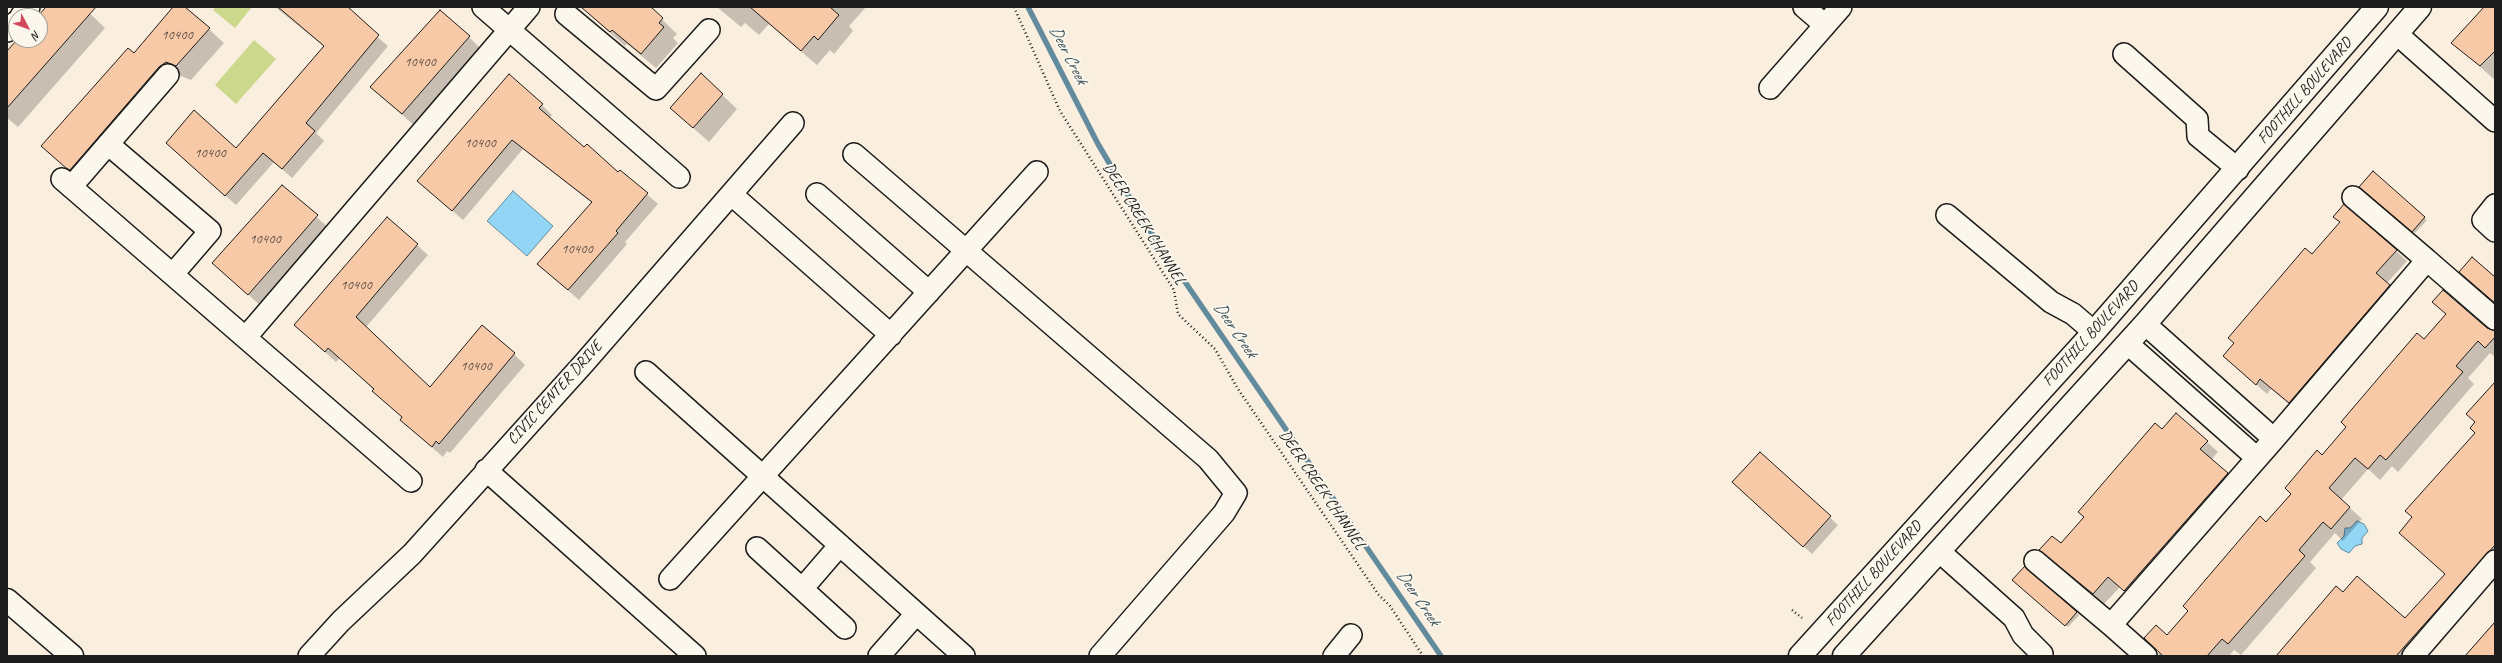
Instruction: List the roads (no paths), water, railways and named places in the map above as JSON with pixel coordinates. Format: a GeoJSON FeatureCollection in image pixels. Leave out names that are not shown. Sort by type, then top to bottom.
{"type":"FeatureCollection","features":[{"type":"Feature","properties":{"kind":"main road","name":"FOOTHILL BOULEVARD"},"geometry":{"type":"LineString","coordinates":[[1800,656],[2094,332],[2238,169],[2377,7]]}},
{"type":"Feature","properties":{"kind":"main road","name":"FOOTHILL BOULEVARD"},"geometry":{"type":"LineString","coordinates":[[1844,656],[2128,344],[2420,7]]}},
{"type":"Feature","properties":{"kind":"main road"},"geometry":{"type":"LineString","coordinates":[[7,600],[72,656]]}},
{"type":"Feature","properties":{"kind":"street"},"geometry":{"type":"LineString","coordinates":[[483,7],[679,177]]}},
{"type":"Feature","properties":{"kind":"street"},"geometry":{"type":"LineString","coordinates":[[246,337],[529,7]]}},
{"type":"Feature","properties":{"kind":"street"},"geometry":{"type":"LineString","coordinates":[[1804,7],[1825,25]]}},
{"type":"Feature","properties":{"kind":"street"},"geometry":{"type":"LineString","coordinates":[[1770,88],[1841,7]]}},
{"type":"Feature","properties":{"kind":"street"},"geometry":{"type":"LineString","coordinates":[[566,14],[656,89],[709,30]]}},
{"type":"Feature","properties":{"kind":"street"},"geometry":{"type":"LineString","coordinates":[[2397,34],[2495,121]]}},
{"type":"Feature","properties":{"kind":"street"},"geometry":{"type":"LineString","coordinates":[[2124,54],[2197,119],[2198,136],[2238,169]]}},
{"type":"Feature","properties":{"kind":"street"},"geometry":{"type":"LineString","coordinates":[[168,75],[108,144],[67,183],[411,481]]}},
{"type":"Feature","properties":{"kind":"street","name":"CIVIC CENTER DRIVE"},"geometry":{"type":"LineString","coordinates":[[309,656],[341,621],[412,554],[486,470],[585,362],[793,123]]}},
{"type":"Feature","properties":{"kind":"street"},"geometry":{"type":"LineString","coordinates":[[108,144],[210,231],[173,274]]}},
{"type":"Feature","properties":{"kind":"street"},"geometry":{"type":"LineString","coordinates":[[854,154],[1208,459],[1236,494],[1224,513],[1100,656]]}},
{"type":"Feature","properties":{"kind":"street"},"geometry":{"type":"LineString","coordinates":[[670,579],[764,477],[1037,172]]}},
{"type":"Feature","properties":{"kind":"street"},"geometry":{"type":"LineString","coordinates":[[731,194],[891,335]]}},
{"type":"Feature","properties":{"kind":"street"},"geometry":{"type":"LineString","coordinates":[[817,194],[929,292]]}},
{"type":"Feature","properties":{"kind":"street"},"geometry":{"type":"LineString","coordinates":[[2353,197],[2495,319]]}},
{"type":"Feature","properties":{"kind":"street"},"geometry":{"type":"LineString","coordinates":[[2495,205],[2482,220],[2495,231]]}},
{"type":"Feature","properties":{"kind":"street"},"geometry":{"type":"LineString","coordinates":[[1947,215],[2052,302],[2073,314],[2094,332]]}},
{"type":"Feature","properties":{"kind":"street"},"geometry":{"type":"LineString","coordinates":[[2111,625],[2274,439],[2426,260]]}},
{"type":"Feature","properties":{"kind":"street"},"geometry":{"type":"LineString","coordinates":[[2145,324],[2274,439]]}},
{"type":"Feature","properties":{"kind":"street"},"geometry":{"type":"LineString","coordinates":[[2128,344],[2257,458]]}},
{"type":"Feature","properties":{"kind":"street"},"geometry":{"type":"LineString","coordinates":[[646,372],[964,656]]}},
{"type":"Feature","properties":{"kind":"street"},"geometry":{"type":"LineString","coordinates":[[486,470],[695,656]]}},
{"type":"Feature","properties":{"kind":"street"},"geometry":{"type":"LineString","coordinates":[[802,589],[840,545]]}},
{"type":"Feature","properties":{"kind":"street"},"geometry":{"type":"LineString","coordinates":[[757,548],[845,628]]}},
{"type":"Feature","properties":{"kind":"street"},"geometry":{"type":"LineString","coordinates":[[1940,552],[2014,618],[2023,635],[2042,654],[2040,656]]}},
{"type":"Feature","properties":{"kind":"street"},"geometry":{"type":"LineString","coordinates":[[2035,561],[2146,656]]}},
{"type":"Feature","properties":{"kind":"street"},"geometry":{"type":"LineString","coordinates":[[2413,656],[2495,562]]}},
{"type":"Feature","properties":{"kind":"street"},"geometry":{"type":"LineString","coordinates":[[879,656],[916,614]]}},
{"type":"Feature","properties":{"kind":"street"},"geometry":{"type":"LineString","coordinates":[[1334,656],[1351,635]]}},
{"type":"Feature","properties":{"kind":"water"},"geometry":{"type":"Polygon","coordinates":[[[513,191],[553,226],[527,256],[487,221],[513,191]]]}},
{"type":"Feature","properties":{"kind":"water"},"geometry":{"type":"Polygon","coordinates":[[[2357,521],[2364,524],[2368,531],[2362,538],[2362,544],[2355,546],[2349,553],[2341,549],[2337,543],[2344,536],[2345,528],[2350,528],[2357,521]]]}},
{"type":"Feature","properties":{"kind":"waterway","name":"Deer Creek"},"geometry":{"type":"LineString","coordinates":[[1028,7],[1098,144],[1144,222],[1441,656]]}}]}
